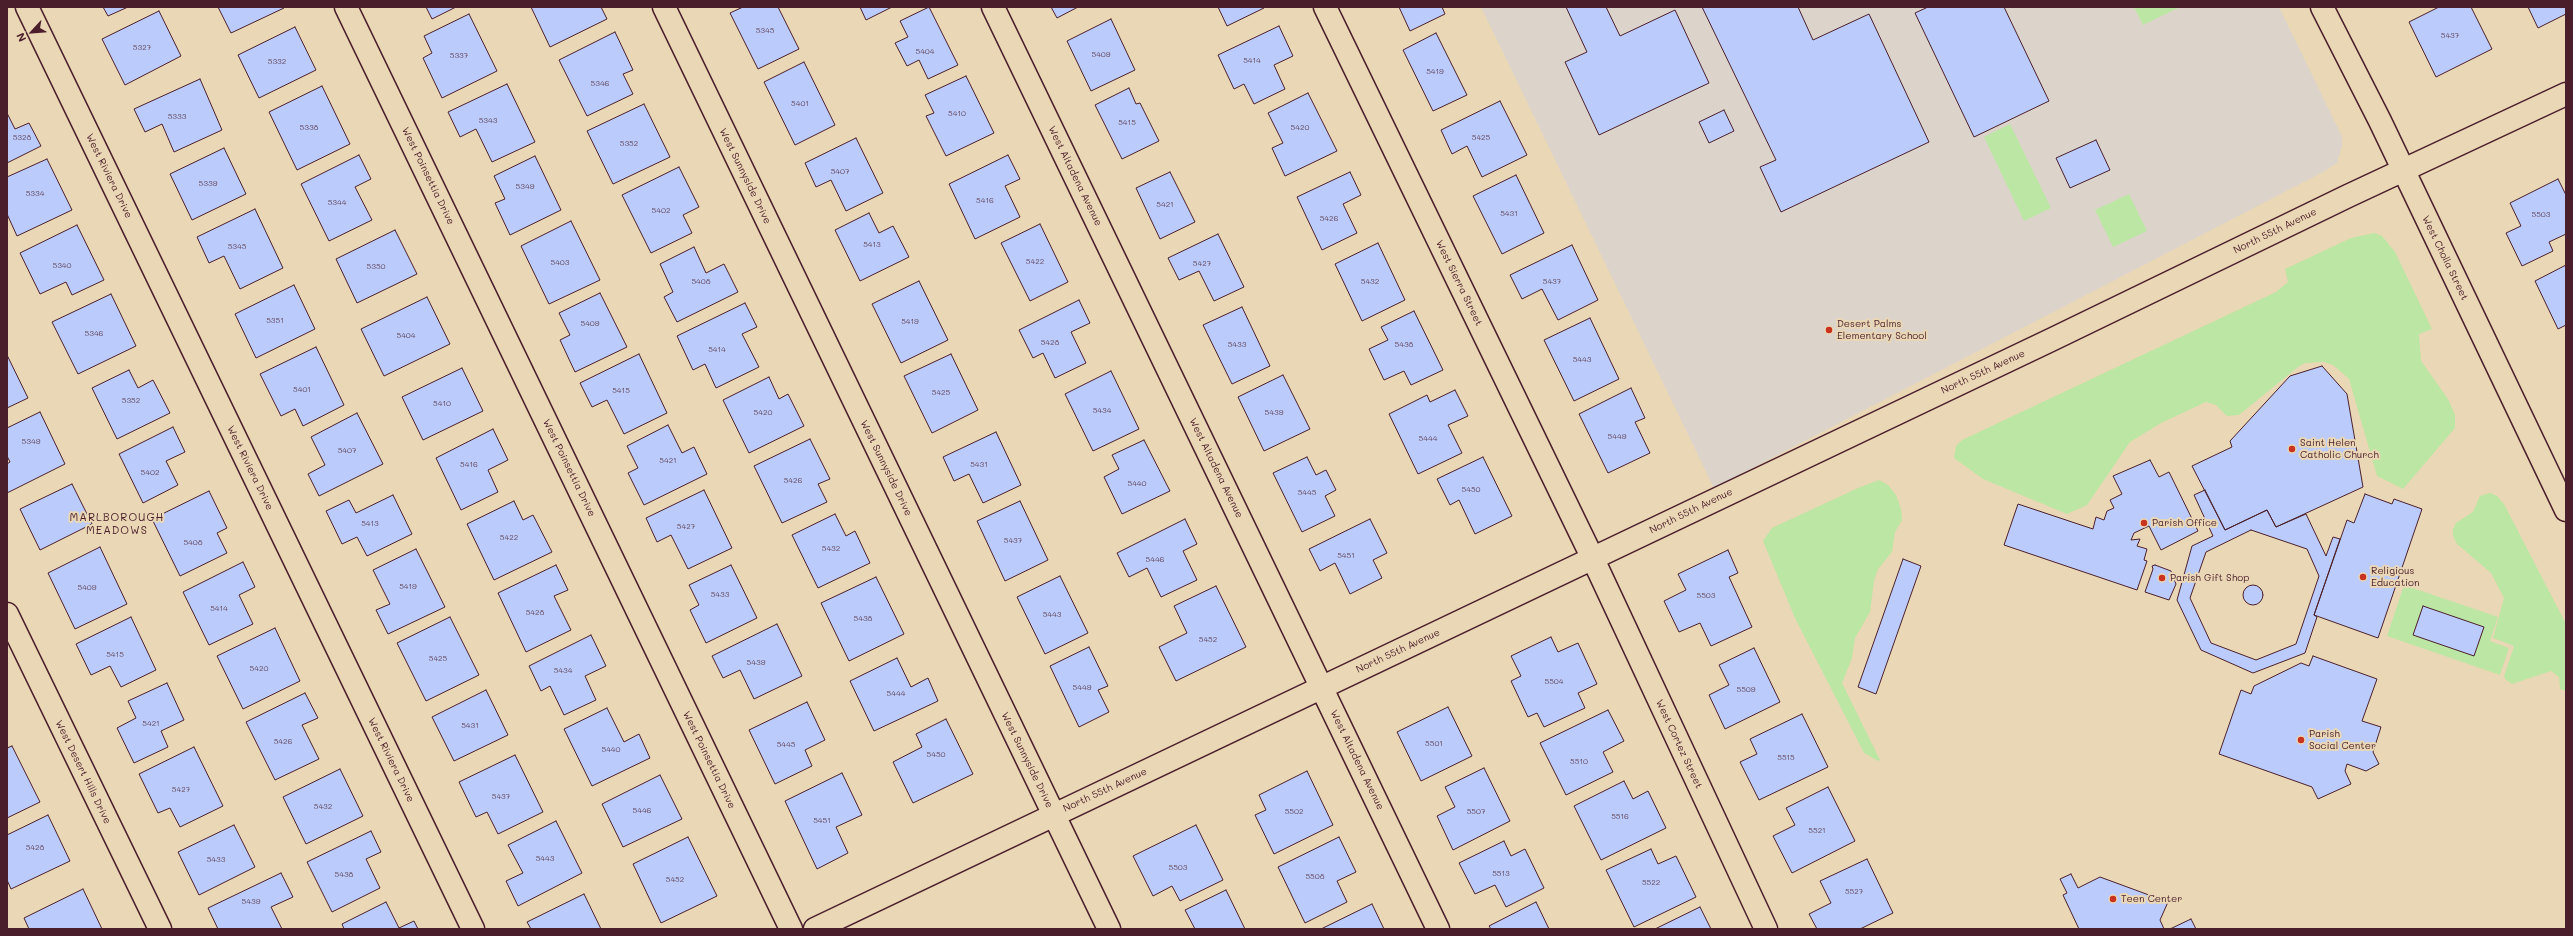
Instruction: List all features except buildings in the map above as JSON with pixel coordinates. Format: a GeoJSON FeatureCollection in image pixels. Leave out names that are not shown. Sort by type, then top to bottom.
{"type":"FeatureCollection","features":[{"type":"Feature","properties":{"kind":"street","name":"West Riviera Drive"},"geometry":{"type":"LineString","coordinates":[[27,7],[474,929]]}},
{"type":"Feature","properties":{"kind":"street","name":"West Poinsettia Drive"},"geometry":{"type":"LineString","coordinates":[[346,7],[791,929]]}},
{"type":"Feature","properties":{"kind":"street","name":"West Sunnyside Drive"},"geometry":{"type":"LineString","coordinates":[[664,7],[1109,929]]}},
{"type":"Feature","properties":{"kind":"street","name":"West Altadena Avenue"},"geometry":{"type":"LineString","coordinates":[[993,7],[1438,929]]}},
{"type":"Feature","properties":{"kind":"street","name":"West Sierra Street"},"geometry":{"type":"LineString","coordinates":[[1325,7],[1592,559]]}},
{"type":"Feature","properties":{"kind":"street","name":"West Cholla Street"},"geometry":{"type":"LineString","coordinates":[[2322,7],[2403,170],[2566,510]]}},
{"type":"Feature","properties":{"kind":"street","name":"North 55th Avenue"},"geometry":{"type":"LineString","coordinates":[[815,929],[1592,559],[2403,170],[2566,94]]}},
{"type":"Feature","properties":{"kind":"street","name":"West Cortez Street"},"geometry":{"type":"LineString","coordinates":[[1592,559],[1766,929]]}},
{"type":"Feature","properties":{"kind":"street","name":"West Desert Hills Drive"},"geometry":{"type":"LineString","coordinates":[[7,614],[160,929]]}},
{"type":"Feature","properties":{"kind":"shaded area","name":"Desert Palms Elementary School"},"geometry":{"type":"Polygon","coordinates":[[[1481,7],[2279,7],[2342,137],[2342,146],[2337,163],[2325,171],[1714,488],[1481,7]]]}},
{"type":"Feature","properties":{"kind":"green space"},"geometry":{"type":"Polygon","coordinates":[[[2134,7],[2180,7],[2143,25],[2134,7]]]}},
{"type":"Feature","properties":{"kind":"green space"},"geometry":{"type":"Polygon","coordinates":[[[2010,124],[2051,208],[2024,221],[1984,137],[2010,124]]]}},
{"type":"Feature","properties":{"kind":"green space"},"geometry":{"type":"Polygon","coordinates":[[[2129,194],[2147,231],[2113,247],[2095,210],[2129,194]]]}},
{"type":"Feature","properties":{"kind":"green space"},"geometry":{"type":"Polygon","coordinates":[[[2374,233],[2382,236],[2395,252],[2432,329],[2419,334],[2421,361],[2448,399],[2455,415],[2455,428],[2403,489],[2377,476],[2349,379],[2333,365],[2324,362],[2305,363],[2298,367],[2239,415],[2227,416],[2216,405],[2206,402],[2161,423],[2130,442],[2087,505],[2067,514],[1983,479],[1954,458],[1956,446],[1962,440],[2276,292],[2288,282],[2285,269],[2351,238],[2374,233]]]}},
{"type":"Feature","properties":{"kind":"green space"},"geometry":{"type":"Polygon","coordinates":[[[1879,480],[1888,485],[1896,495],[1901,509],[1902,520],[1895,532],[1892,552],[1878,569],[1874,581],[1870,612],[1855,638],[1852,658],[1842,683],[1880,760],[1878,761],[1864,753],[1795,618],[1763,541],[1772,528],[1858,488],[1879,480]]]}},
{"type":"Feature","properties":{"kind":"green space"},"geometry":{"type":"Polygon","coordinates":[[[2490,493],[2497,496],[2504,504],[2566,624],[2566,691],[2560,689],[2559,677],[2551,671],[2512,684],[2505,679],[2504,676],[2514,646],[2493,638],[2504,598],[2491,573],[2457,544],[2453,536],[2453,529],[2456,523],[2473,512],[2480,496],[2490,493]]]}},
{"type":"Feature","properties":{"kind":"green space"},"geometry":{"type":"Polygon","coordinates":[[[2404,585],[2498,617],[2490,641],[2509,648],[2500,675],[2387,636],[2404,585]]]}},
{"type":"Feature","properties":{"kind":"place","name":"Desert Palms Elementary School"},"geometry":{"type":"Point","coordinates":[1829,330]}},
{"type":"Feature","properties":{"kind":"place","name":"Saint Helen Catholic Church"},"geometry":{"type":"Point","coordinates":[2292,449]}},
{"type":"Feature","properties":{"kind":"place","name":"Parish Office"},"geometry":{"type":"Point","coordinates":[2144,523]}},
{"type":"Feature","properties":{"kind":"place","name":"Religious Education"},"geometry":{"type":"Point","coordinates":[2363,577]}},
{"type":"Feature","properties":{"kind":"place","name":"Parish Gift Shop"},"geometry":{"type":"Point","coordinates":[2162,578]}},
{"type":"Feature","properties":{"kind":"place","name":"Parish Social Center"},"geometry":{"type":"Point","coordinates":[2301,740]}},
{"type":"Feature","properties":{"kind":"place","name":"Teen Center"},"geometry":{"type":"Point","coordinates":[2113,899]}},
{"type":"Feature","properties":{"kind":"district","name":"MARLBOROUGH MEADOWS"},"geometry":{"type":"Point","coordinates":[117,524]}}]}
